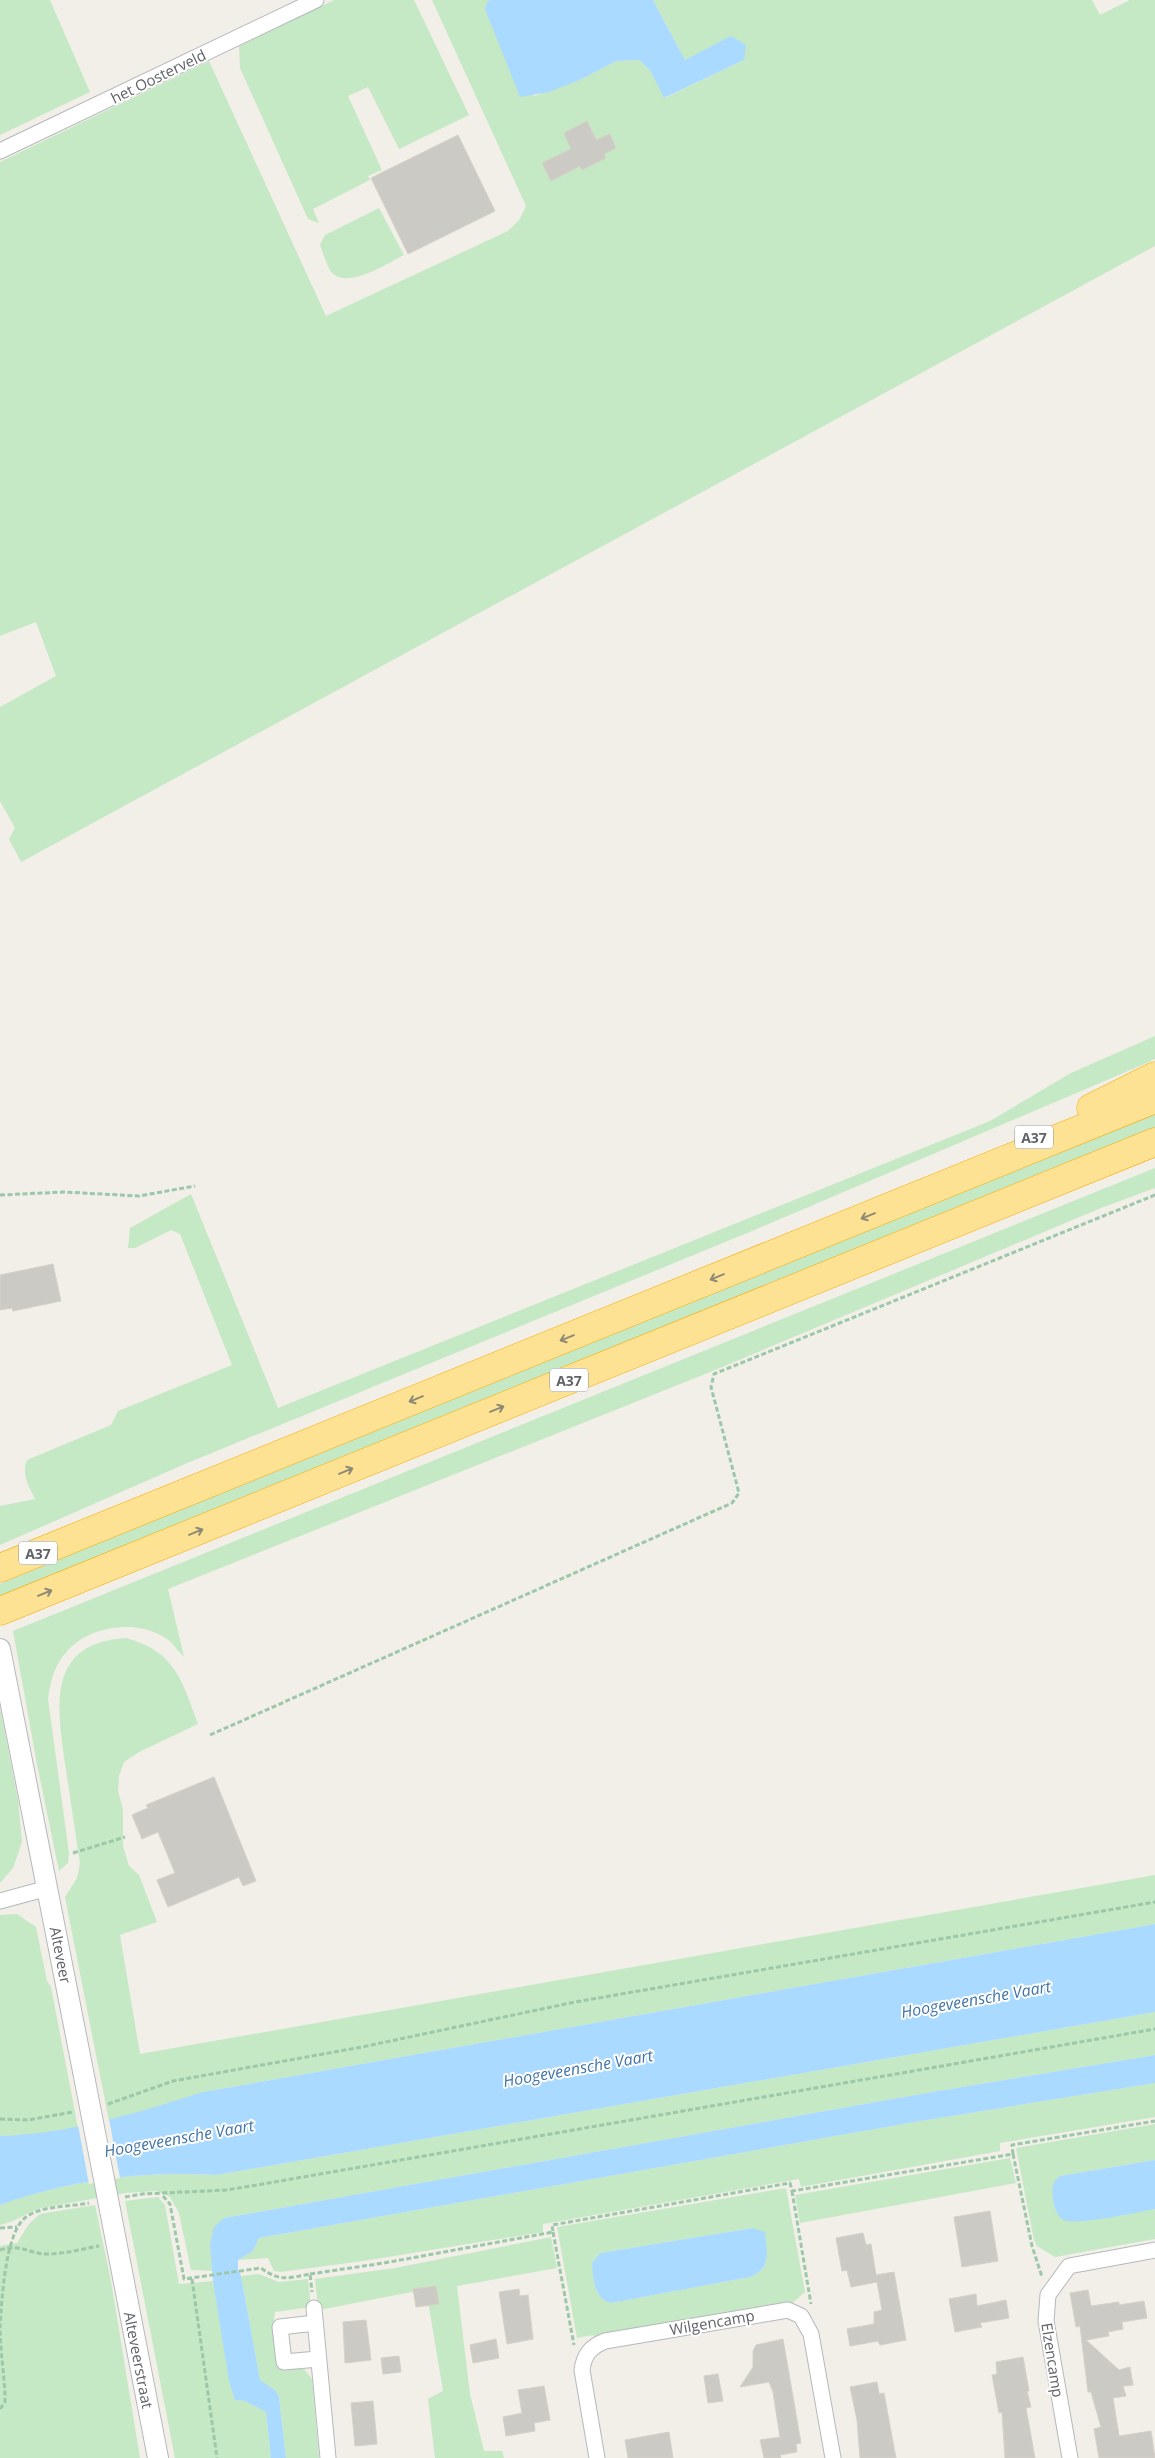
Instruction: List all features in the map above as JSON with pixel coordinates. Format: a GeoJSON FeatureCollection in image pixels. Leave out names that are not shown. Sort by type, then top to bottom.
{"type":"FeatureCollection","features":[{"type":"Feature","properties":{"kind":"highway","name":"A37"},"geometry":{"type":"LineString","coordinates":[[913,1198],[1155,1076]]}},
{"type":"Feature","properties":{"kind":"highway","name":"A37"},"geometry":{"type":"LineString","coordinates":[[0,1568],[1155,1100]]}},
{"type":"Feature","properties":{"kind":"highway","name":"A37"},"geometry":{"type":"LineString","coordinates":[[0,1612],[1155,1142]]}},
{"type":"Feature","properties":{"kind":"street","name":"het Oosterveld"},"geometry":{"type":"LineString","coordinates":[[0,151],[316,0]]}},
{"type":"Feature","properties":{"kind":"street","name":"Alteveer"},"geometry":{"type":"LineString","coordinates":[[2,1658],[84,2071],[107,2203],[119,2252]]}},
{"type":"Feature","properties":{"kind":"street"},"geometry":{"type":"LineString","coordinates":[[0,1901],[48,1888]]}},
{"type":"Feature","properties":{"kind":"street"},"geometry":{"type":"LineString","coordinates":[[1048,2295],[1069,2266],[1155,2250]]}},
{"type":"Feature","properties":{"kind":"street","name":"Alteveerstraat"},"geometry":{"type":"LineString","coordinates":[[119,2252],[158,2458]]}},
{"type":"Feature","properties":{"kind":"street","name":"Elzencamp"},"geometry":{"type":"LineString","coordinates":[[1048,2295],[1046,2321],[1070,2458]]}},
{"type":"Feature","properties":{"kind":"street","name":"Wilgencamp"},"geometry":{"type":"LineString","coordinates":[[582,2370],[583,2358],[590,2350],[605,2341],[781,2310],[795,2312],[806,2322]]}},
{"type":"Feature","properties":{"kind":"street"},"geometry":{"type":"LineString","coordinates":[[318,2359],[284,2362],[280,2327],[315,2316],[328,2458]]}},
{"type":"Feature","properties":{"kind":"street"},"geometry":{"type":"LineString","coordinates":[[806,2322],[811,2334],[833,2458]]}},
{"type":"Feature","properties":{"kind":"street"},"geometry":{"type":"LineString","coordinates":[[582,2370],[597,2458]]}},
{"type":"Feature","properties":{"kind":"path"},"geometry":{"type":"LineString","coordinates":[[0,1195],[64,1192],[139,1196],[195,1186]]}},
{"type":"Feature","properties":{"kind":"path"},"geometry":{"type":"LineString","coordinates":[[210,1735],[732,1503],[739,1493],[712,1386],[714,1374],[1155,1195]]}},
{"type":"Feature","properties":{"kind":"path"},"geometry":{"type":"LineString","coordinates":[[73,1853],[125,1837]]}},
{"type":"Feature","properties":{"kind":"path"},"geometry":{"type":"LineString","coordinates":[[105,2105],[173,2081],[362,2047],[575,2002],[1155,1902]]}},
{"type":"Feature","properties":{"kind":"path"},"geometry":{"type":"LineString","coordinates":[[0,2409],[5,2402],[6,2395],[0,2327],[10,2247],[17,2227],[28,2215],[37,2212],[107,2203],[142,2194],[161,2195],[258,2185],[1155,2029]]}},
{"type":"Feature","properties":{"kind":"path"},"geometry":{"type":"LineString","coordinates":[[0,2119],[28,2120],[76,2111]]}},
{"type":"Feature","properties":{"kind":"path"},"geometry":{"type":"LineString","coordinates":[[1048,2295],[1032,2246],[1012,2145],[1155,2120]]}},
{"type":"Feature","properties":{"kind":"path"},"geometry":{"type":"LineString","coordinates":[[792,2191],[1013,2154]]}},
{"type":"Feature","properties":{"kind":"path"},"geometry":{"type":"LineString","coordinates":[[582,2370],[574,2348],[552,2225],[790,2183],[811,2305],[806,2322]]}},
{"type":"Feature","properties":{"kind":"path"},"geometry":{"type":"LineString","coordinates":[[161,2195],[170,2204],[184,2279],[261,2268],[281,2279],[384,2264],[553,2232]]}},
{"type":"Feature","properties":{"kind":"path"},"geometry":{"type":"LineString","coordinates":[[0,2228],[17,2227]]}},
{"type":"Feature","properties":{"kind":"path"},"geometry":{"type":"LineString","coordinates":[[0,2250],[10,2247],[24,2248],[44,2254],[119,2252]]}},
{"type":"Feature","properties":{"kind":"path"},"geometry":{"type":"LineString","coordinates":[[310,2274],[315,2316]]}},
{"type":"Feature","properties":{"kind":"path"},"geometry":{"type":"LineString","coordinates":[[192,2279],[217,2458]]}},
{"type":"Feature","properties":{"kind":"green space"},"geometry":{"type":"Polygon","coordinates":[[[0,0],[50,0],[90,92],[0,135],[0,0]]]}},
{"type":"Feature","properties":{"kind":"green space"},"geometry":{"type":"Polygon","coordinates":[[[334,0],[414,0],[469,115],[399,149],[368,87],[348,96],[382,170],[368,176],[370,180],[313,209],[319,223],[308,219],[240,68],[239,46],[334,0]]]}},
{"type":"Feature","properties":{"kind":"green space"},"geometry":{"type":"Polygon","coordinates":[[[432,0],[491,0],[487,3],[534,96],[582,79],[616,61],[639,60],[650,70],[665,98],[744,60],[706,50],[685,60],[653,0],[1092,0],[1100,15],[1130,0],[1155,0],[1155,246],[21,862],[9,839],[15,828],[0,801],[0,707],[56,676],[36,622],[0,636],[0,162],[209,61],[326,316],[508,231],[520,219],[526,206],[432,0]]]}},
{"type":"Feature","properties":{"kind":"green space"},"geometry":{"type":"Polygon","coordinates":[[[379,208],[404,255],[366,274],[345,278],[336,276],[330,270],[320,245],[325,235],[379,208]]]}},
{"type":"Feature","properties":{"kind":"green space"},"geometry":{"type":"Polygon","coordinates":[[[1155,1036],[1155,1059],[1142,1065],[752,1231],[185,1464],[0,1545],[0,1506],[35,1499],[25,1475],[27,1460],[111,1425],[118,1411],[232,1365],[180,1234],[171,1230],[135,1248],[128,1248],[130,1228],[191,1194],[278,1408],[990,1121],[1071,1073],[1155,1036]]]}},
{"type":"Feature","properties":{"kind":"green space"},"geometry":{"type":"Polygon","coordinates":[[[1155,1111],[1155,1133],[0,1598],[0,1584],[763,1268],[1155,1111]]]}},
{"type":"Feature","properties":{"kind":"green space"},"geometry":{"type":"Polygon","coordinates":[[[1155,1168],[1155,1188],[1101,1208],[720,1368],[168,1589],[184,1657],[171,1642],[160,1634],[146,1629],[118,1627],[90,1634],[78,1641],[63,1655],[56,1667],[48,1699],[69,1853],[68,1863],[59,1871],[36,1759],[13,1631],[1155,1168]]]}},
{"type":"Feature","properties":{"kind":"green space"},"geometry":{"type":"Polygon","coordinates":[[[126,1638],[156,1651],[166,1660],[181,1681],[198,1724],[139,1752],[124,1762],[119,1776],[118,1791],[123,1809],[123,1846],[129,1866],[139,1875],[157,1922],[120,1935],[140,2054],[1155,1875],[1155,1924],[203,2092],[156,2119],[109,2121],[65,1897],[77,1878],[80,1863],[60,1726],[60,1704],[62,1684],[68,1667],[80,1653],[99,1643],[126,1638]]]}},
{"type":"Feature","properties":{"kind":"green space"},"geometry":{"type":"Polygon","coordinates":[[[0,1708],[18,1800],[22,1842],[13,1868],[0,1883],[0,1708]]]}},
{"type":"Feature","properties":{"kind":"green space"},"geometry":{"type":"Polygon","coordinates":[[[17,1914],[36,1927],[47,1981],[51,1987],[78,2128],[30,2135],[0,2136],[0,1915],[17,1914]]]}},
{"type":"Feature","properties":{"kind":"green space"},"geometry":{"type":"Polygon","coordinates":[[[1155,2012],[1155,2055],[932,2092],[224,2218],[212,2271],[191,2270],[179,2213],[170,2197],[157,2191],[126,2193],[41,2208],[0,2225],[0,2205],[26,2196],[79,2183],[160,2174],[216,2175],[1155,2012]]]}},
{"type":"Feature","properties":{"kind":"green space"},"geometry":{"type":"Polygon","coordinates":[[[1155,2083],[1155,2117],[1000,2143],[1000,2151],[801,2187],[799,2179],[543,2224],[543,2232],[363,2261],[280,2272],[274,2271],[268,2258],[238,2260],[253,2251],[259,2238],[915,2122],[1155,2083]]]}},
{"type":"Feature","properties":{"kind":"green space"},"geometry":{"type":"Polygon","coordinates":[[[1155,2124],[1155,2160],[1060,2176],[1053,2199],[1054,2206],[1062,2216],[1079,2221],[1155,2209],[1155,2239],[1055,2257],[1037,2246],[1034,2240],[1016,2148],[1155,2124]]]}},
{"type":"Feature","properties":{"kind":"green space"},"geometry":{"type":"Polygon","coordinates":[[[1010,2158],[1016,2183],[800,2223],[795,2195],[1010,2158]]]}},
{"type":"Feature","properties":{"kind":"green space"},"geometry":{"type":"Polygon","coordinates":[[[786,2188],[805,2292],[791,2304],[779,2303],[594,2337],[593,2335],[577,2338],[557,2227],[786,2188]],[[753,2228],[600,2253],[592,2263],[597,2292],[611,2303],[750,2277],[764,2267],[766,2261],[764,2249],[753,2228]]]}},
{"type":"Feature","properties":{"kind":"green space"},"geometry":{"type":"Polygon","coordinates":[[[158,2197],[165,2205],[179,2284],[213,2281],[232,2389],[236,2400],[245,2401],[266,2412],[271,2458],[175,2458],[125,2201],[158,2197]]]}},
{"type":"Feature","properties":{"kind":"green space"},"geometry":{"type":"Polygon","coordinates":[[[95,2205],[111,2281],[140,2458],[0,2458],[0,2246],[17,2243],[29,2224],[40,2214],[95,2205]]]}},
{"type":"Feature","properties":{"kind":"green space"},"geometry":{"type":"Polygon","coordinates":[[[551,2237],[557,2268],[457,2286],[470,2394],[484,2451],[502,2451],[504,2458],[435,2458],[428,2399],[443,2391],[427,2295],[422,2290],[324,2309],[318,2307],[315,2279],[395,2268],[551,2237]]]}},
{"type":"Feature","properties":{"kind":"green space"},"geometry":{"type":"Polygon","coordinates":[[[259,2274],[279,2282],[308,2279],[311,2307],[275,2312],[274,2318],[279,2369],[304,2369],[312,2379],[319,2458],[286,2458],[279,2397],[276,2391],[260,2381],[241,2276],[259,2274]]]}},
{"type":"Feature","properties":{"kind":"water"},"geometry":{"type":"Polygon","coordinates":[[[491,0],[653,0],[685,60],[731,36],[746,45],[744,60],[664,98],[650,70],[639,60],[616,61],[582,79],[549,92],[520,97],[485,9],[487,2],[491,0]]]}},
{"type":"Feature","properties":{"kind":"water","name":"Hoogeveensche Vaart"},"geometry":{"type":"Polygon","coordinates":[[[1155,1924],[1155,2012],[216,2175],[160,2174],[79,2183],[26,2196],[0,2205],[0,2136],[78,2127],[128,2115],[203,2092],[1155,1924]]]}},
{"type":"Feature","properties":{"kind":"water"},"geometry":{"type":"Polygon","coordinates":[[[1155,2055],[1155,2083],[915,2122],[259,2238],[253,2251],[238,2260],[238,2269],[241,2276],[260,2380],[276,2391],[279,2397],[286,2458],[271,2458],[266,2412],[245,2401],[235,2400],[229,2381],[213,2281],[210,2244],[214,2227],[224,2218],[932,2092],[1155,2055]]]}},
{"type":"Feature","properties":{"kind":"water"},"geometry":{"type":"Polygon","coordinates":[[[1155,2160],[1155,2209],[1081,2221],[1064,2220],[1058,2214],[1053,2202],[1052,2189],[1055,2181],[1060,2176],[1155,2160]]]}},
{"type":"Feature","properties":{"kind":"water"},"geometry":{"type":"Polygon","coordinates":[[[753,2228],[765,2232],[767,2253],[762,2269],[750,2277],[611,2303],[601,2297],[595,2287],[592,2263],[600,2253],[753,2228]]]}},
{"type":"Feature","properties":{"kind":"pier"},"geometry":{"type":"Polygon","coordinates":[[[109,2119],[120,2178],[89,2184],[78,2125],[109,2119]]]}},
{"type":"Feature","properties":{"kind":"building"},"geometry":{"type":"Polygon","coordinates":[[[587,121],[596,140],[610,134],[616,148],[604,154],[606,158],[582,170],[580,166],[551,181],[542,163],[571,149],[564,133],[587,121]]]}},
{"type":"Feature","properties":{"kind":"building"},"geometry":{"type":"Polygon","coordinates":[[[458,135],[495,211],[408,254],[371,178],[458,135]]]}},
{"type":"Feature","properties":{"kind":"building"},"geometry":{"type":"Polygon","coordinates":[[[53,1264],[61,1301],[13,1311],[12,1308],[0,1310],[0,1275],[53,1264]]]}},
{"type":"Feature","properties":{"kind":"building"},"geometry":{"type":"Polygon","coordinates":[[[214,1777],[256,1881],[243,1886],[239,1877],[168,1907],[157,1880],[175,1873],[158,1832],[142,1839],[132,1815],[148,1808],[146,1805],[214,1777]]]}},
{"type":"Feature","properties":{"kind":"building"},"geometry":{"type":"Polygon","coordinates":[[[990,2211],[998,2261],[962,2267],[954,2217],[990,2211]]]}},
{"type":"Feature","properties":{"kind":"building"},"geometry":{"type":"Polygon","coordinates":[[[863,2233],[866,2245],[871,2244],[876,2275],[894,2272],[906,2340],[880,2345],[878,2341],[850,2346],[847,2329],[874,2324],[874,2312],[882,2310],[877,2282],[851,2287],[847,2270],[842,2271],[836,2238],[863,2233]]]}},
{"type":"Feature","properties":{"kind":"building"},"geometry":{"type":"Polygon","coordinates":[[[436,2286],[439,2304],[416,2307],[413,2289],[436,2286]]]}},
{"type":"Feature","properties":{"kind":"building"},"geometry":{"type":"Polygon","coordinates":[[[519,2289],[520,2296],[528,2295],[533,2339],[507,2344],[499,2292],[519,2289]]]}},
{"type":"Feature","properties":{"kind":"building"},"geometry":{"type":"Polygon","coordinates":[[[1088,2290],[1091,2306],[1119,2302],[1119,2305],[1144,2301],[1147,2318],[1122,2322],[1123,2329],[1108,2332],[1109,2336],[1086,2340],[1119,2370],[1130,2367],[1133,2385],[1123,2386],[1126,2396],[1113,2398],[1119,2436],[1151,2431],[1155,2458],[1099,2458],[1094,2429],[1101,2427],[1091,2392],[1088,2392],[1080,2326],[1076,2327],[1070,2293],[1088,2290]]]}},
{"type":"Feature","properties":{"kind":"building"},"geometry":{"type":"Polygon","coordinates":[[[976,2294],[977,2306],[1006,2300],[1009,2318],[980,2323],[982,2327],[955,2332],[949,2299],[976,2294]]]}},
{"type":"Feature","properties":{"kind":"building"},"geometry":{"type":"Polygon","coordinates":[[[366,2320],[371,2360],[345,2363],[343,2322],[366,2320]]]}},
{"type":"Feature","properties":{"kind":"building"},"geometry":{"type":"Polygon","coordinates":[[[496,2339],[499,2358],[473,2363],[470,2345],[496,2339]]]}},
{"type":"Feature","properties":{"kind":"building"},"geometry":{"type":"Polygon","coordinates":[[[783,2339],[801,2443],[796,2444],[797,2452],[780,2455],[781,2458],[764,2458],[760,2440],[780,2437],[773,2392],[769,2382],[740,2387],[753,2367],[753,2351],[756,2345],[783,2339]]]}},
{"type":"Feature","properties":{"kind":"building"},"geometry":{"type":"Polygon","coordinates":[[[399,2356],[401,2372],[383,2374],[381,2358],[399,2356]]]}},
{"type":"Feature","properties":{"kind":"building"},"geometry":{"type":"Polygon","coordinates":[[[1023,2357],[1031,2407],[1026,2408],[1035,2458],[1005,2458],[1002,2412],[999,2413],[992,2375],[997,2374],[996,2362],[1023,2357]]]}},
{"type":"Feature","properties":{"kind":"building"},"geometry":{"type":"Polygon","coordinates":[[[718,2374],[723,2401],[708,2403],[704,2376],[718,2374]]]}},
{"type":"Feature","properties":{"kind":"building"},"geometry":{"type":"Polygon","coordinates":[[[877,2382],[879,2394],[884,2393],[896,2458],[860,2458],[857,2420],[850,2387],[877,2382]]]}},
{"type":"Feature","properties":{"kind":"building"},"geometry":{"type":"Polygon","coordinates":[[[544,2386],[550,2420],[534,2423],[535,2431],[506,2436],[503,2417],[522,2413],[518,2390],[544,2386]]]}},
{"type":"Feature","properties":{"kind":"building"},"geometry":{"type":"Polygon","coordinates":[[[373,2401],[377,2444],[355,2446],[351,2403],[373,2401]]]}},
{"type":"Feature","properties":{"kind":"building"},"geometry":{"type":"Polygon","coordinates":[[[669,2432],[673,2458],[628,2458],[625,2440],[669,2432]]]}}]}
